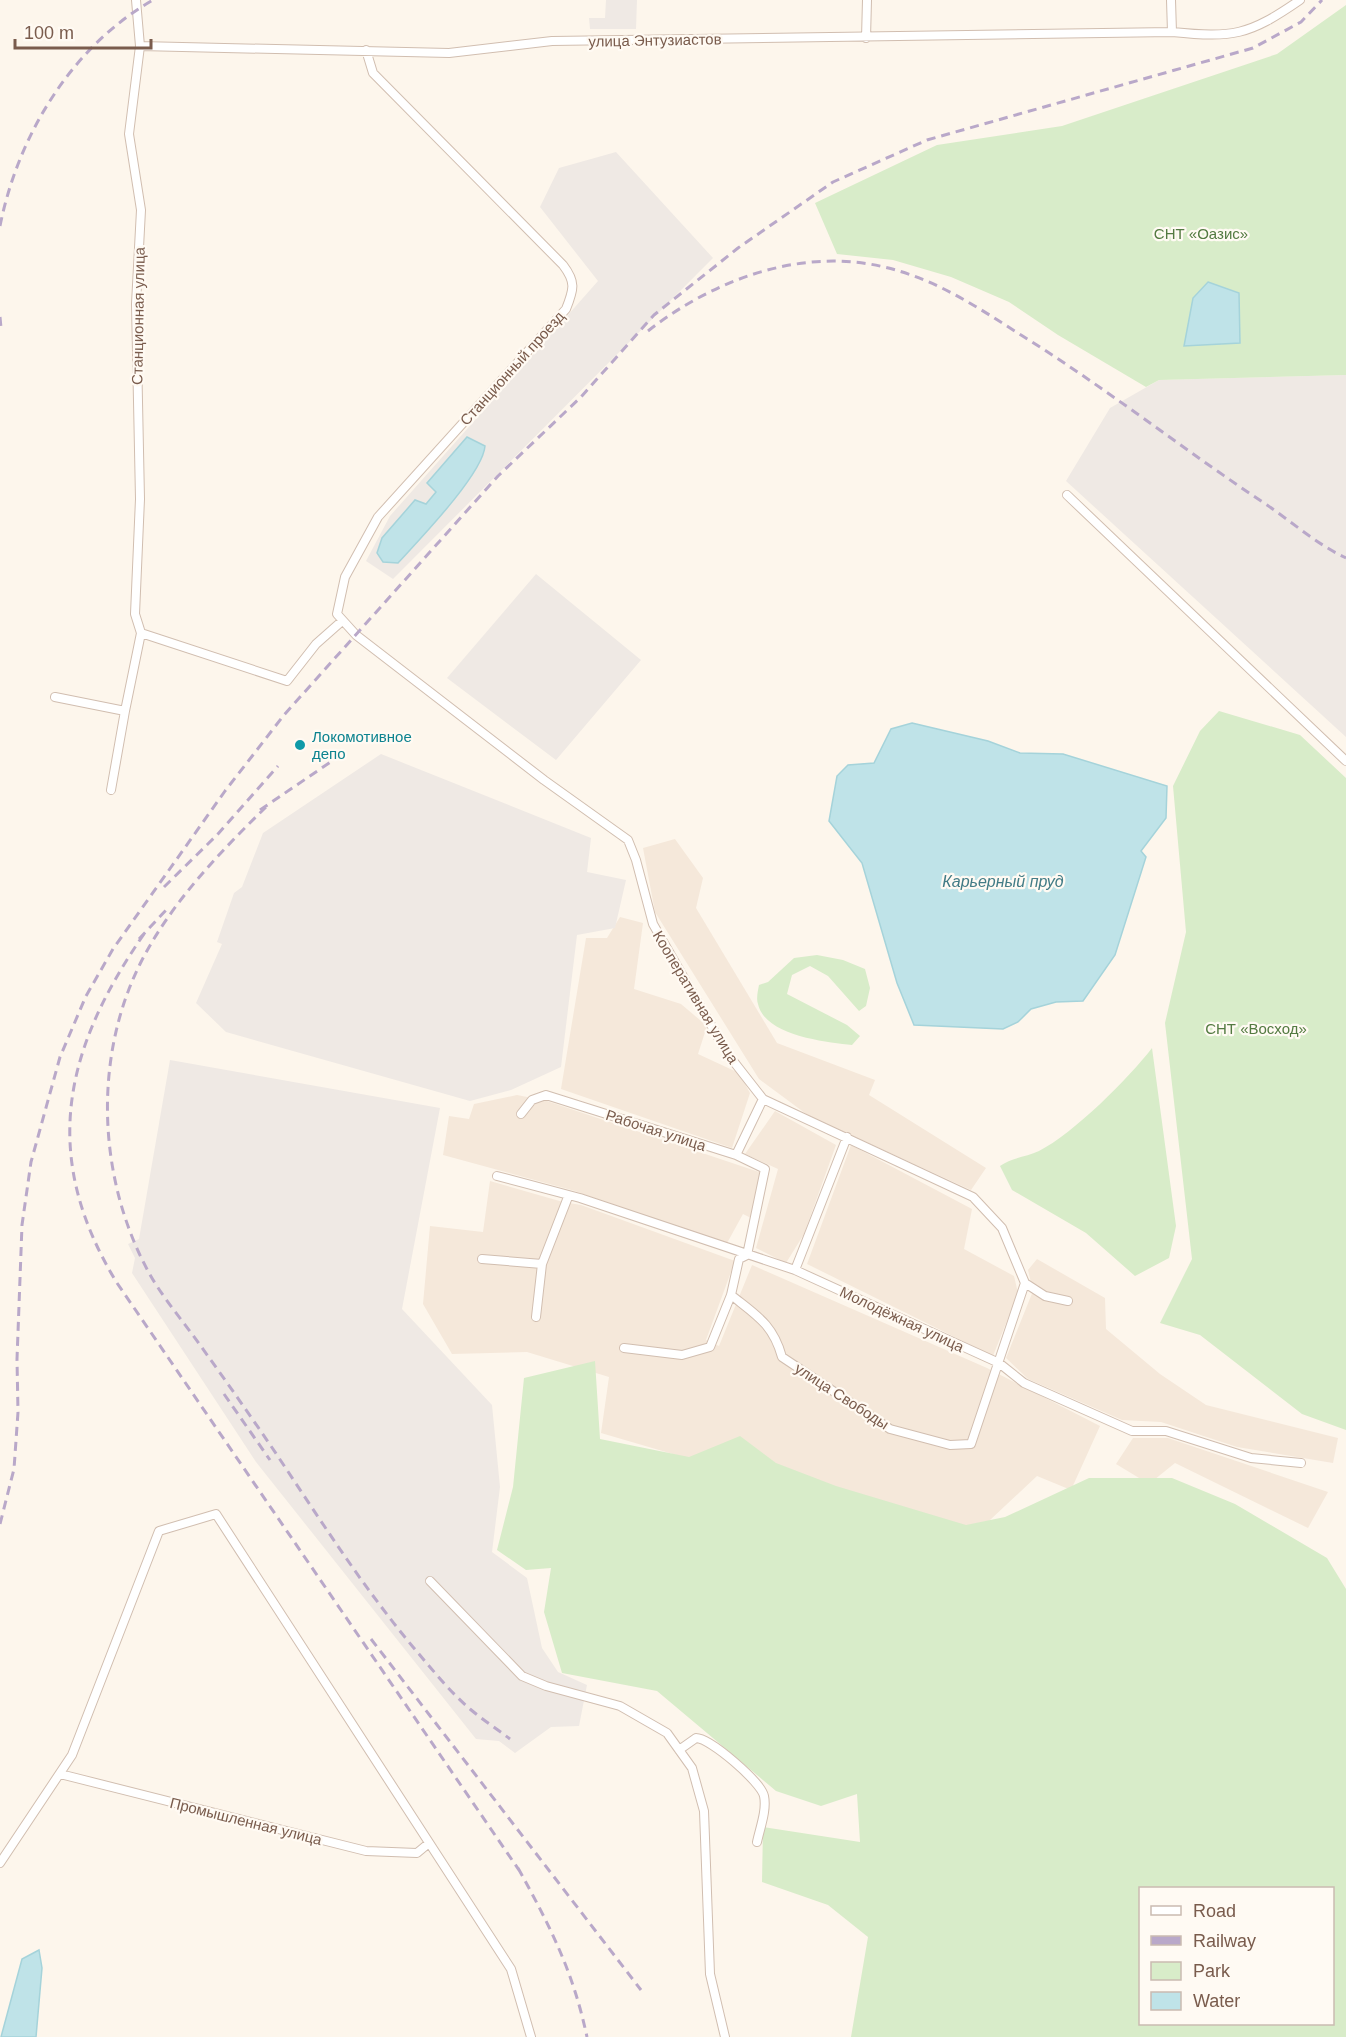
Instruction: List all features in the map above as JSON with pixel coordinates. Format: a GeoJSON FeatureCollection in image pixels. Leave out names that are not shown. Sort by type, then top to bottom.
{"type":"FeatureCollection","features":[{"type":"Feature","properties":{"kind":"street","name":"Станционная улица"},"geometry":{"type":"LineString","coordinates":[[136,0],[140,46],[129,134],[141,210],[136,304],[140,499],[135,614],[141,633]]}},
{"type":"Feature","properties":{"kind":"street"},"geometry":{"type":"LineString","coordinates":[[866,38],[867,0]]}},
{"type":"Feature","properties":{"kind":"street"},"geometry":{"type":"LineString","coordinates":[[1171,0],[1172,33]]}},
{"type":"Feature","properties":{"kind":"street","name":"улица Энтузиастов"},"geometry":{"type":"LineString","coordinates":[[140,46],[449,53],[552,41],[1172,33],[1218,36],[1243,33],[1268,23],[1300,0]]}},
{"type":"Feature","properties":{"kind":"street","name":"Станционный проезд"},"geometry":{"type":"LineString","coordinates":[[342,621],[337,614],[337,607],[345,577],[378,517],[566,309],[573,293],[572,277],[563,265],[373,73],[366,50]]}},
{"type":"Feature","properties":{"kind":"street"},"geometry":{"type":"LineString","coordinates":[[1067,495],[1346,761]]}},
{"type":"Feature","properties":{"kind":"street"},"geometry":{"type":"LineString","coordinates":[[111,790],[141,633],[287,681],[316,644],[342,621]]}},
{"type":"Feature","properties":{"kind":"street","name":"Кооперативная улица"},"geometry":{"type":"LineString","coordinates":[[342,621],[356,635],[544,780],[628,840],[636,860],[653,924],[727,1053],[763,1099],[973,1197],[1002,1228],[1025,1283]]}},
{"type":"Feature","properties":{"kind":"street"},"geometry":{"type":"LineString","coordinates":[[55,697],[125,711]]}},
{"type":"Feature","properties":{"kind":"street","name":"Рабочая улица"},"geometry":{"type":"LineString","coordinates":[[521,1114],[532,1100],[546,1095],[736,1155],[765,1169],[760,1204],[747,1255]]}},
{"type":"Feature","properties":{"kind":"street"},"geometry":{"type":"LineString","coordinates":[[736,1155],[763,1099]]}},
{"type":"Feature","properties":{"kind":"street"},"geometry":{"type":"LineString","coordinates":[[795,1270],[847,1137]]}},
{"type":"Feature","properties":{"kind":"street","name":"Молодёжная улица"},"geometry":{"type":"LineString","coordinates":[[497,1176],[568,1197],[580,1198],[795,1270],[999,1363],[1024,1383],[1132,1431],[1166,1431],[1251,1458],[1300,1463]]}},
{"type":"Feature","properties":{"kind":"street"},"geometry":{"type":"LineString","coordinates":[[536,1317],[542,1264],[568,1197]]}},
{"type":"Feature","properties":{"kind":"street"},"geometry":{"type":"LineString","coordinates":[[624,1348],[682,1355],[710,1347],[731,1295],[740,1258],[747,1255]]}},
{"type":"Feature","properties":{"kind":"street"},"geometry":{"type":"LineString","coordinates":[[482,1259],[542,1264]]}},
{"type":"Feature","properties":{"kind":"street"},"geometry":{"type":"LineString","coordinates":[[999,1363],[1025,1283],[1045,1296],[1068,1301]]}},
{"type":"Feature","properties":{"kind":"street","name":"улица Свободы"},"geometry":{"type":"LineString","coordinates":[[731,1295],[768,1324],[782,1357],[891,1429],[950,1445],[971,1444],[999,1363]]}},
{"type":"Feature","properties":{"kind":"street"},"geometry":{"type":"LineString","coordinates":[[0,1863],[72,1755],[159,1531],[216,1514],[511,1969],[531,2037]]}},
{"type":"Feature","properties":{"kind":"street"},"geometry":{"type":"LineString","coordinates":[[430,1581],[522,1676],[546,1686],[620,1707],[667,1733],[692,1768],[704,1811],[710,1974],[726,2037]]}},
{"type":"Feature","properties":{"kind":"street"},"geometry":{"type":"LineString","coordinates":[[679,1750],[696,1738],[709,1742],[762,1788],[765,1804],[757,1842]]}},
{"type":"Feature","properties":{"kind":"street","name":"Промышленная улица"},"geometry":{"type":"LineString","coordinates":[[60,1774],[366,1851],[417,1853],[429,1843]]}},
{"type":"Feature","properties":{"kind":"shaded area"},"geometry":{"type":"Polygon","coordinates":[[[606,0],[637,0],[636,29],[590,29],[589,18],[605,18],[606,0]]]}},
{"type":"Feature","properties":{"kind":"shaded area"},"geometry":{"type":"Polygon","coordinates":[[[616,152],[713,258],[393,579],[366,561],[390,516],[598,281],[540,207],[559,168],[616,152]]]}},
{"type":"Feature","properties":{"kind":"shaded area"},"geometry":{"type":"Polygon","coordinates":[[[1346,375],[1346,737],[1066,481],[1110,408],[1159,380],[1346,375]]]}},
{"type":"Feature","properties":{"kind":"shaded area"},"geometry":{"type":"Polygon","coordinates":[[[536,574],[641,660],[556,760],[447,678],[536,574]]]}},
{"type":"Feature","properties":{"kind":"shaded area"},"geometry":{"type":"Polygon","coordinates":[[[381,754],[591,838],[587,872],[626,880],[615,928],[577,935],[561,1067],[511,1090],[470,1101],[226,1032],[196,1003],[222,944],[217,942],[234,893],[242,887],[263,833],[381,754]]]}},
{"type":"Feature","properties":{"kind":"shaded area"},"geometry":{"type":"Polygon","coordinates":[[[675,839],[703,878],[696,908],[777,1043],[875,1080],[869,1095],[986,1168],[971,1190],[809,1116],[759,1079],[655,912],[643,848],[675,839]]]}},
{"type":"Feature","properties":{"kind":"shaded area"},"geometry":{"type":"Polygon","coordinates":[[[620,917],[643,923],[634,989],[681,1004],[707,1026],[698,1054],[739,1073],[750,1093],[732,1148],[561,1089],[586,938],[607,938],[620,917]]]}},
{"type":"Feature","properties":{"kind":"shaded area"},"geometry":{"type":"Polygon","coordinates":[[[170,1060],[440,1108],[402,1309],[492,1405],[500,1487],[492,1552],[527,1578],[542,1648],[558,1672],[587,1685],[579,1726],[551,1727],[515,1753],[499,1741],[476,1739],[256,1462],[132,1273],[135,1258],[128,1244],[139,1239],[170,1060]]]}},
{"type":"Feature","properties":{"kind":"shaded area"},"geometry":{"type":"Polygon","coordinates":[[[517,1095],[547,1101],[762,1173],[753,1219],[743,1214],[726,1245],[575,1191],[443,1155],[449,1116],[469,1119],[474,1104],[517,1095]]]}},
{"type":"Feature","properties":{"kind":"shaded area"},"geometry":{"type":"Polygon","coordinates":[[[775,1111],[836,1145],[804,1234],[786,1263],[756,1248],[778,1169],[745,1154],[775,1111]]]}},
{"type":"Feature","properties":{"kind":"shaded area"},"geometry":{"type":"Polygon","coordinates":[[[851,1145],[972,1209],[964,1249],[1014,1276],[1018,1293],[993,1356],[807,1264],[851,1145]]]}},
{"type":"Feature","properties":{"kind":"shaded area"},"geometry":{"type":"Polygon","coordinates":[[[490,1181],[581,1205],[735,1261],[706,1340],[719,1346],[752,1265],[987,1368],[1100,1426],[1071,1490],[1037,1476],[973,1536],[820,1497],[601,1433],[609,1377],[527,1352],[452,1354],[423,1304],[430,1226],[483,1232],[490,1181]]]}},
{"type":"Feature","properties":{"kind":"shaded area"},"geometry":{"type":"Polygon","coordinates":[[[1037,1259],[1105,1298],[1106,1329],[1160,1374],[1206,1405],[1338,1438],[1333,1463],[1237,1447],[1161,1422],[1122,1420],[1028,1379],[1006,1358],[1033,1291],[1028,1270],[1037,1259]]]}},
{"type":"Feature","properties":{"kind":"shaded area"},"geometry":{"type":"Polygon","coordinates":[[[1133,1438],[1168,1438],[1328,1492],[1308,1528],[1175,1463],[1149,1484],[1116,1464],[1133,1438]]]}},
{"type":"Feature","properties":{"kind":"green space","name":"СНТ «Оазис»"},"geometry":{"type":"Polygon","coordinates":[[[1346,5],[1346,375],[1159,380],[1146,387],[1058,335],[1009,302],[951,277],[893,260],[837,254],[815,203],[937,145],[1062,126],[1277,54],[1346,5]]]}},
{"type":"Feature","properties":{"kind":"green space","name":"СНТ «Восход»"},"geometry":{"type":"Polygon","coordinates":[[[1219,711],[1300,735],[1346,778],[1346,1430],[1302,1414],[1200,1335],[1160,1323],[1192,1259],[1165,1023],[1186,932],[1173,786],[1200,731],[1219,711]]]}},
{"type":"Feature","properties":{"kind":"green space"},"geometry":{"type":"Polygon","coordinates":[[[817,955],[843,960],[865,969],[870,988],[866,1006],[859,1011],[828,976],[810,966],[792,975],[787,994],[847,1025],[860,1036],[852,1045],[813,1039],[784,1030],[763,1015],[758,1004],[759,985],[768,982],[794,958],[817,955]]]}},
{"type":"Feature","properties":{"kind":"green space"},"geometry":{"type":"Polygon","coordinates":[[[1152,1048],[1176,1226],[1169,1258],[1135,1276],[1086,1233],[1012,1190],[1000,1166],[1039,1151],[1068,1132],[1115,1089],[1152,1048]]]}},
{"type":"Feature","properties":{"kind":"green space"},"geometry":{"type":"Polygon","coordinates":[[[595,1361],[600,1439],[689,1457],[740,1436],[776,1463],[836,1486],[966,1525],[1005,1517],[1089,1478],[1172,1478],[1235,1504],[1327,1558],[1346,1589],[1346,2037],[851,2037],[868,1937],[828,1905],[762,1882],[763,1827],[860,1842],[857,1794],[821,1806],[776,1791],[657,1691],[562,1673],[544,1612],[551,1568],[526,1570],[497,1550],[513,1487],[524,1378],[595,1361]]]}},
{"type":"Feature","properties":{"kind":"water"},"geometry":{"type":"Polygon","coordinates":[[[1208,282],[1239,293],[1240,343],[1184,346],[1193,298],[1208,282]]]}},
{"type":"Feature","properties":{"kind":"water"},"geometry":{"type":"Polygon","coordinates":[[[467,437],[485,446],[482,458],[462,490],[398,563],[383,562],[377,553],[382,538],[415,500],[426,504],[436,492],[427,483],[467,437]]]}},
{"type":"Feature","properties":{"kind":"water","name":"Карьерный пруд"},"geometry":{"type":"Polygon","coordinates":[[[912,723],[988,741],[1020,753],[1063,754],[1167,786],[1166,818],[1141,851],[1146,857],[1115,955],[1083,1001],[1056,1002],[1031,1009],[1018,1022],[1003,1029],[914,1025],[897,983],[862,863],[829,821],[837,776],[848,765],[874,763],[891,729],[912,723]]]}},
{"type":"Feature","properties":{"kind":"water"},"geometry":{"type":"Polygon","coordinates":[[[39,1950],[42,1968],[36,2037],[1,2037],[22,1959],[39,1950]]]}},
{"type":"Feature","properties":{"kind":"railway"},"geometry":{"type":"LineString","coordinates":[[0,226],[8,192],[20,159],[52,97],[73,68],[97,42],[153,0]]}},
{"type":"Feature","properties":{"kind":"railway"},"geometry":{"type":"LineString","coordinates":[[0,1524],[14,1469],[18,1412],[17,1359],[22,1225],[31,1162],[60,1057],[86,996],[113,949],[225,791],[284,715],[498,476],[581,397],[654,315],[738,248],[833,182],[927,140],[1253,48],[1301,22],[1322,0]]}},
{"type":"Feature","properties":{"kind":"railway"},"geometry":{"type":"LineString","coordinates":[[648,331],[701,297],[759,272],[821,261],[853,262],[903,272],[956,295],[1053,355],[1315,540],[1346,558]]}},
{"type":"Feature","properties":{"kind":"railway"},"geometry":{"type":"LineString","coordinates":[[0,317],[1,328]]}},
{"type":"Feature","properties":{"kind":"railway"},"geometry":{"type":"LineString","coordinates":[[260,810],[332,761]]}},
{"type":"Feature","properties":{"kind":"railway"},"geometry":{"type":"LineString","coordinates":[[164,887],[217,835],[278,766]]}},
{"type":"Feature","properties":{"kind":"railway"},"geometry":{"type":"LineString","coordinates":[[266,807],[213,861],[181,900],[152,942],[125,1001],[114,1039],[109,1078],[108,1118],[111,1158],[119,1197],[131,1235],[148,1271],[166,1300],[249,1413],[360,1577],[413,1647],[447,1687],[470,1709],[510,1739]]}},
{"type":"Feature","properties":{"kind":"railway"},"geometry":{"type":"LineString","coordinates":[[139,939],[168,908]]}},
{"type":"Feature","properties":{"kind":"railway"},"geometry":{"type":"LineString","coordinates":[[144,934],[116,977],[95,1020],[80,1063],[71,1105],[70,1148],[77,1192],[93,1237],[117,1283],[521,1873]]}},
{"type":"Feature","properties":{"kind":"railway"},"geometry":{"type":"LineString","coordinates":[[224,1394],[270,1460]]}},
{"type":"Feature","properties":{"kind":"railway"},"geometry":{"type":"LineString","coordinates":[[371,1639],[641,1990]]}},
{"type":"Feature","properties":{"kind":"railway"},"geometry":{"type":"LineString","coordinates":[[518,1868],[559,1949],[575,1991],[587,2037]]}},
{"type":"Feature","properties":{"kind":"place","name":"Локомотивное депо"},"geometry":{"type":"Point","coordinates":[300,745]}}]}
